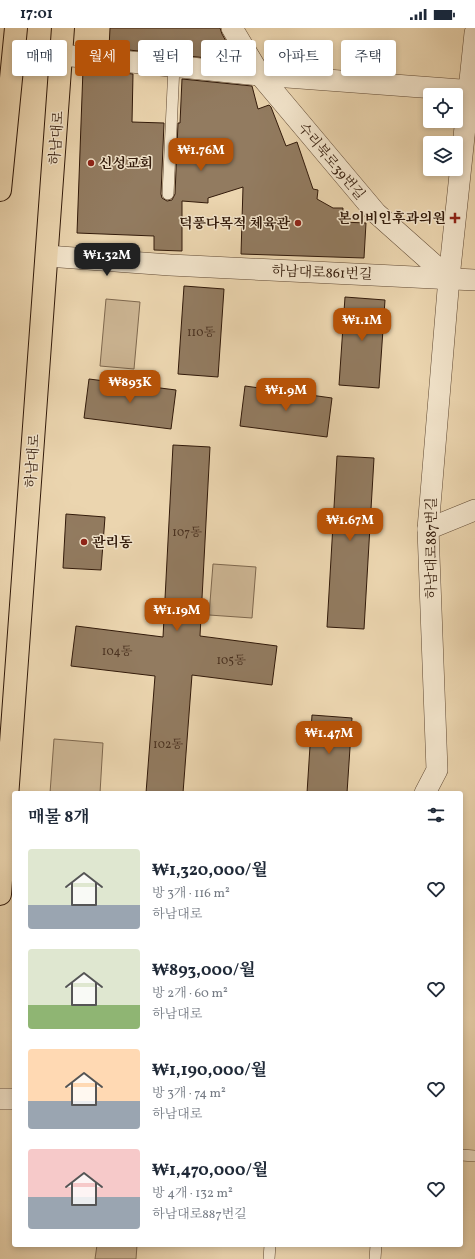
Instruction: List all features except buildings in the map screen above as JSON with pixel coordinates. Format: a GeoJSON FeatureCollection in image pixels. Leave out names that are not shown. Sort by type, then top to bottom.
{"type":"FeatureCollection","features":[{"type":"Feature","properties":{"kind":"main road"},"geometry":{"type":"LineString","coordinates":[[0,190],[16,28]]}},
{"type":"Feature","properties":{"kind":"main road","name":"하남대로"},"geometry":{"type":"LineString","coordinates":[[63,28],[63,40]]}},
{"type":"Feature","properties":{"kind":"main road","name":"하남대로"},"geometry":{"type":"LineString","coordinates":[[0,894],[60,76]]}},
{"type":"Feature","properties":{"kind":"street","name":"수리북로39번길"},"geometry":{"type":"LineString","coordinates":[[232,28],[260,75],[376,213],[449,278]]}},
{"type":"Feature","properties":{"kind":"street","name":"하남대로887번길"},"geometry":{"type":"LineString","coordinates":[[426,791],[437,770],[428,529],[449,278],[467,179],[475,33]]}},
{"type":"Feature","properties":{"kind":"street"},"geometry":{"type":"LineString","coordinates":[[67,55],[138,62]]}},
{"type":"Feature","properties":{"kind":"street"},"geometry":{"type":"LineString","coordinates":[[193,68],[260,75],[472,91]]}},
{"type":"Feature","properties":{"kind":"street","name":"하남대로861번길"},"geometry":{"type":"LineString","coordinates":[[47,256],[170,265],[475,280]]}},
{"type":"Feature","properties":{"kind":"street"},"geometry":{"type":"LineString","coordinates":[[428,529],[475,510]]}},
{"type":"Feature","properties":{"kind":"street"},"geometry":{"type":"LineString","coordinates":[[0,1099],[12,1099]]}},
{"type":"Feature","properties":{"kind":"lane"},"geometry":{"type":"LineString","coordinates":[[168,194],[174,76]]}},
{"type":"Feature","properties":{"kind":"lane"},"geometry":{"type":"LineString","coordinates":[[0,853],[5,824]]}},
{"type":"Feature","properties":{"kind":"lane"},"geometry":{"type":"LineString","coordinates":[[463,1155],[475,1156]]}},
{"type":"Feature","properties":{"kind":"lane"},"geometry":{"type":"LineString","coordinates":[[269,1259],[270,1247]]}},
{"type":"Feature","properties":{"kind":"lane"},"geometry":{"type":"LineString","coordinates":[[375,1259],[376,1247]]}},
{"type":"Feature","properties":{"kind":"shaded area"},"geometry":{"type":"Polygon","coordinates":[[[106,299],[140,302],[134,369],[100,366],[106,299]]]}},
{"type":"Feature","properties":{"kind":"shaded area"},"geometry":{"type":"Polygon","coordinates":[[[213,564],[256,567],[252,618],[209,615],[213,564]]]}},
{"type":"Feature","properties":{"kind":"shaded area"},"geometry":{"type":"Polygon","coordinates":[[[54,739],[103,743],[100,791],[50,791],[54,739]]]}},
{"type":"Feature","properties":{"kind":"shaded area"},"geometry":{"type":"Polygon","coordinates":[[[97,1247],[137,1247],[136,1259],[95,1259],[97,1247]]]}},
{"type":"Feature","properties":{"kind":"place","name":"신성교회"},"geometry":{"type":"Point","coordinates":[91,163]}},
{"type":"Feature","properties":{"kind":"place","name":"본이비인후과의원"},"geometry":{"type":"Point","coordinates":[455,218]}},
{"type":"Feature","properties":{"kind":"place","name":"덕풍다목적 체육관"},"geometry":{"type":"Point","coordinates":[298,223]}},
{"type":"Feature","properties":{"kind":"place","name":"관리동"},"geometry":{"type":"Point","coordinates":[84,542]}}]}
